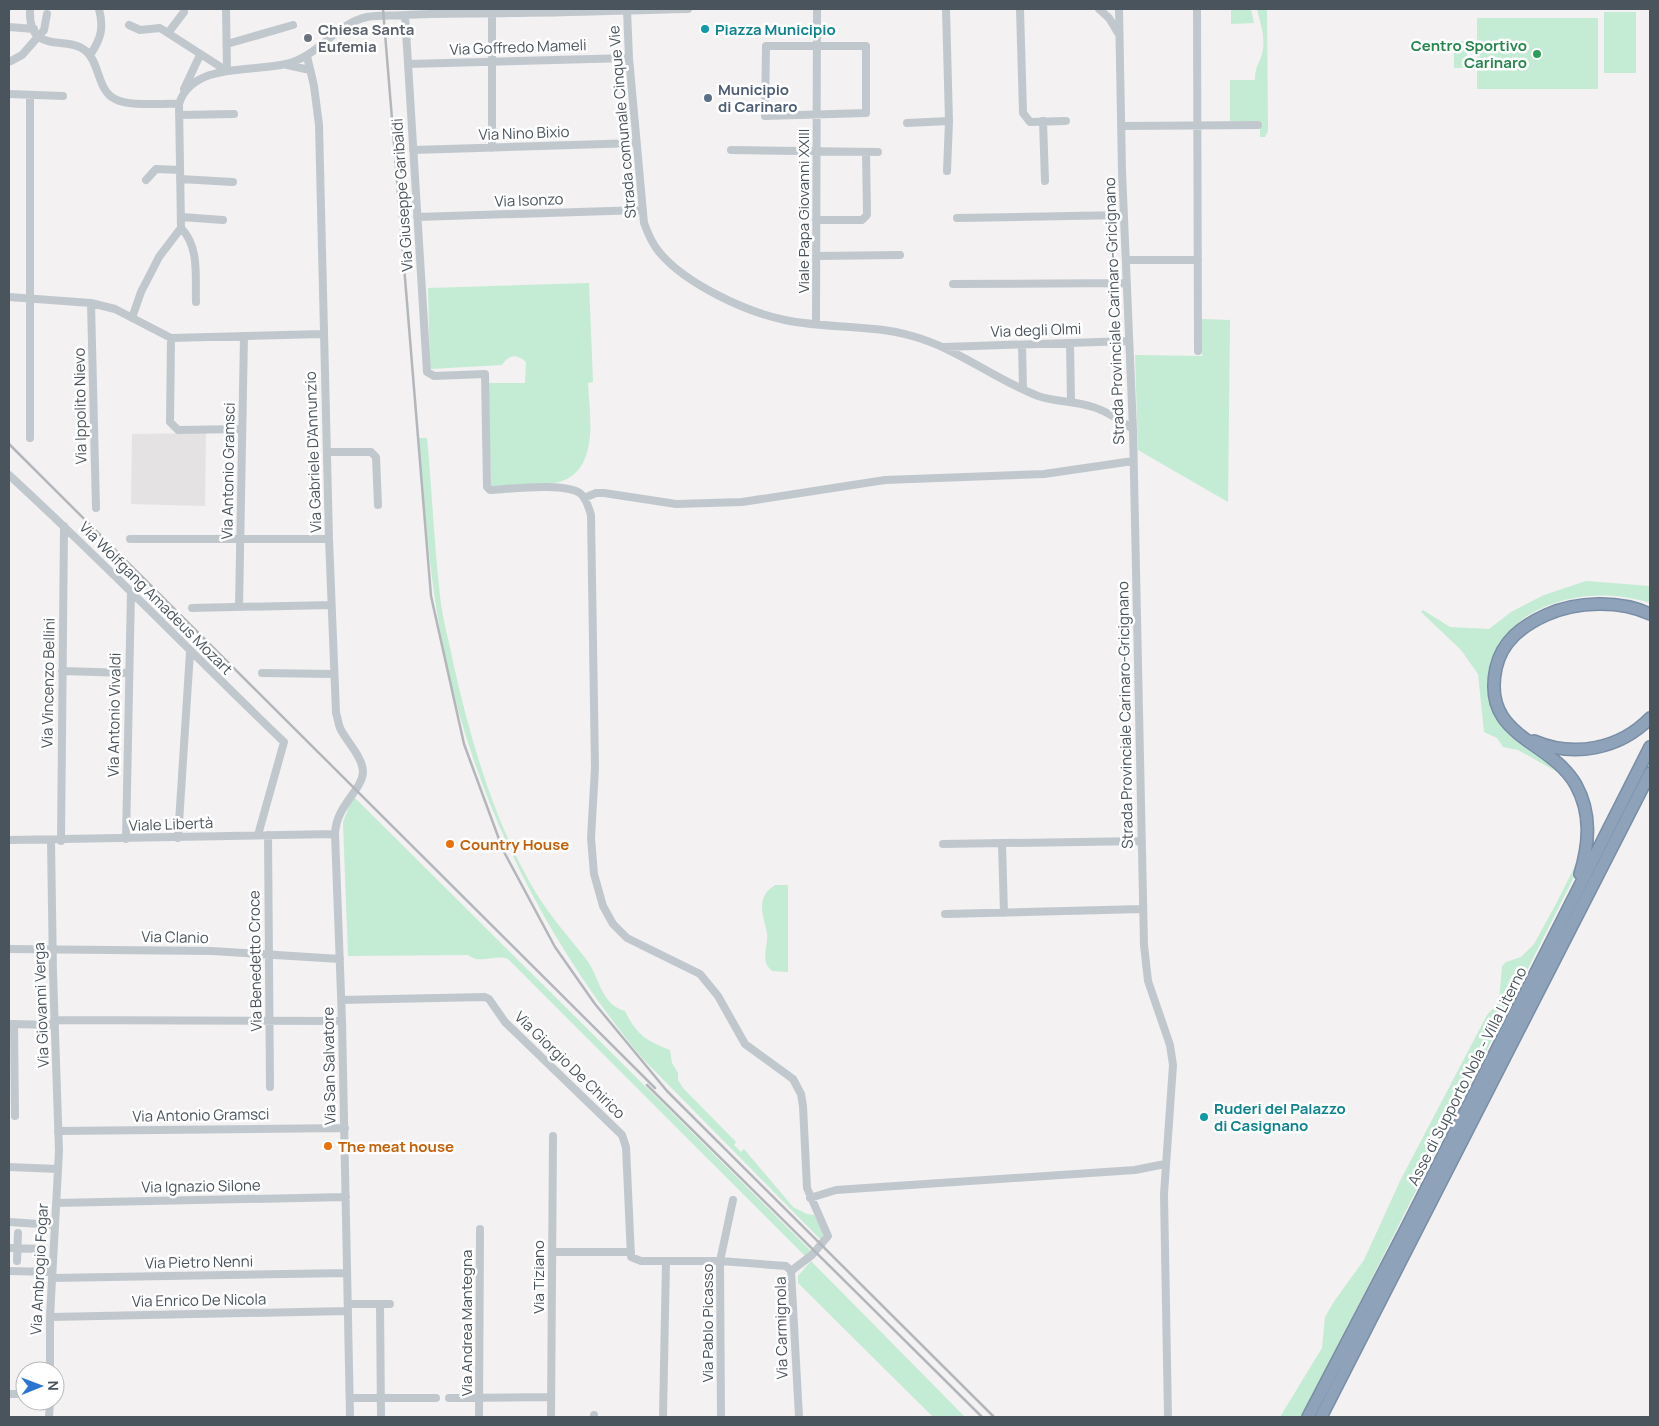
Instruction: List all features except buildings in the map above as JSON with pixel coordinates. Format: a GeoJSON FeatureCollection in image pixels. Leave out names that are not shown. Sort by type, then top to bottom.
{"type":"FeatureCollection","features":[{"type":"Feature","properties":{"kind":"highway"},"geometry":{"type":"LineString","coordinates":[[1568,909],[1586,853],[1587,814],[1576,785],[1565,770],[1517,733],[1502,718],[1494,692],[1498,662],[1504,646],[1530,622],[1571,607],[1612,605],[1650,614]]}},
{"type":"Feature","properties":{"kind":"highway"},"geometry":{"type":"LineString","coordinates":[[1517,733],[1552,748],[1591,748],[1608,745],[1630,735],[1650,718]]}},
{"type":"Feature","properties":{"kind":"highway","name":"Asse di Supporto Nola - Villa Literno"},"geometry":{"type":"LineString","coordinates":[[1308,1417],[1406,1230],[1650,747]]}},
{"type":"Feature","properties":{"kind":"highway","name":"Asse di Supporto Nola - Villa Literno"},"geometry":{"type":"LineString","coordinates":[[1321,1417],[1650,773]]}},
{"type":"Feature","properties":{"kind":"highway"},"geometry":{"type":"LineString","coordinates":[[1606,860],[1650,784]]}},
{"type":"Feature","properties":{"kind":"street"},"geometry":{"type":"LineString","coordinates":[[30,9],[31,25],[35,32],[45,40],[84,49],[90,55],[104,89],[113,99],[125,103],[179,104]]}},
{"type":"Feature","properties":{"kind":"street"},"geometry":{"type":"LineString","coordinates":[[90,55],[100,40],[103,29],[99,9]]}},
{"type":"Feature","properties":{"kind":"street"},"geometry":{"type":"LineString","coordinates":[[226,9],[227,71]]}},
{"type":"Feature","properties":{"kind":"street"},"geometry":{"type":"LineString","coordinates":[[366,9],[376,17]]}},
{"type":"Feature","properties":{"kind":"street"},"geometry":{"type":"LineString","coordinates":[[182,94],[191,85],[227,71],[285,65],[307,56],[349,23],[376,17],[492,11],[688,9]]}},
{"type":"Feature","properties":{"kind":"street","name":"Viale Papa Giovanni XXIII"},"geometry":{"type":"LineString","coordinates":[[816,324],[817,9]]}},
{"type":"Feature","properties":{"kind":"street"},"geometry":{"type":"LineString","coordinates":[[946,9],[950,121],[947,171]]}},
{"type":"Feature","properties":{"kind":"street"},"geometry":{"type":"LineString","coordinates":[[1020,9],[1023,113],[1030,122],[1066,121]]}},
{"type":"Feature","properties":{"kind":"street"},"geometry":{"type":"LineString","coordinates":[[1099,9],[1109,18],[1119,35]]}},
{"type":"Feature","properties":{"kind":"street","name":"Strada Provinciale Carinaro-Gricignano"},"geometry":{"type":"LineString","coordinates":[[1119,9],[1121,126],[1134,461],[1143,909],[1148,981],[1170,1045],[1173,1065],[1165,1164],[1168,1417]]}},
{"type":"Feature","properties":{"kind":"street"},"geometry":{"type":"LineString","coordinates":[[1197,9],[1198,351]]}},
{"type":"Feature","properties":{"kind":"street","name":"Strada comunale Cinque Vie"},"geometry":{"type":"LineString","coordinates":[[627,10],[629,58],[642,210],[650,241],[660,254],[677,269],[704,287],[755,312],[785,321],[884,328],[943,347],[1040,396],[1094,407],[1133,429]]}},
{"type":"Feature","properties":{"kind":"street"},"geometry":{"type":"LineString","coordinates":[[492,11],[492,148]]}},
{"type":"Feature","properties":{"kind":"street"},"geometry":{"type":"LineString","coordinates":[[168,33],[184,12]]}},
{"type":"Feature","properties":{"kind":"street"},"geometry":{"type":"LineString","coordinates":[[9,27],[35,32],[44,30],[47,14]]}},
{"type":"Feature","properties":{"kind":"street","name":"Via Giuseppe Garibaldi"},"geometry":{"type":"LineString","coordinates":[[404,15],[427,372],[430,375],[484,374],[487,487],[490,490],[558,488],[574,490],[584,498]]}},
{"type":"Feature","properties":{"kind":"street"},"geometry":{"type":"LineString","coordinates":[[130,25],[140,30],[160,28],[227,71]]}},
{"type":"Feature","properties":{"kind":"street"},"geometry":{"type":"LineString","coordinates":[[227,44],[293,25]]}},
{"type":"Feature","properties":{"kind":"street"},"geometry":{"type":"LineString","coordinates":[[11,61],[22,55],[35,32]]}},
{"type":"Feature","properties":{"kind":"street"},"geometry":{"type":"LineString","coordinates":[[766,46],[866,46],[866,113],[816,116],[765,116],[766,46]]}},
{"type":"Feature","properties":{"kind":"street"},"geometry":{"type":"LineString","coordinates":[[132,318],[141,292],[159,256],[181,228],[179,104],[200,55]]}},
{"type":"Feature","properties":{"kind":"street","name":"Via Gabriele D'Annunzio"},"geometry":{"type":"LineString","coordinates":[[307,56],[319,125],[326,452],[336,713],[340,727],[363,770],[361,780],[339,813],[335,823],[335,834]]}},
{"type":"Feature","properties":{"kind":"street","name":"Via Goffredo Mameli"},"geometry":{"type":"LineString","coordinates":[[408,64],[629,58]]}},
{"type":"Feature","properties":{"kind":"street"},"geometry":{"type":"LineString","coordinates":[[285,65],[310,70]]}},
{"type":"Feature","properties":{"kind":"street"},"geometry":{"type":"LineString","coordinates":[[9,94],[63,96]]}},
{"type":"Feature","properties":{"kind":"street"},"geometry":{"type":"LineString","coordinates":[[30,95],[30,438]]}},
{"type":"Feature","properties":{"kind":"street"},"geometry":{"type":"LineString","coordinates":[[179,115],[234,114]]}},
{"type":"Feature","properties":{"kind":"street"},"geometry":{"type":"LineString","coordinates":[[907,123],[950,121]]}},
{"type":"Feature","properties":{"kind":"street"},"geometry":{"type":"LineString","coordinates":[[1044,122],[1044,181]]}},
{"type":"Feature","properties":{"kind":"street"},"geometry":{"type":"LineString","coordinates":[[1121,126],[1258,125]]}},
{"type":"Feature","properties":{"kind":"street","name":"Via Nino Bixio"},"geometry":{"type":"LineString","coordinates":[[413,150],[636,143]]}},
{"type":"Feature","properties":{"kind":"street"},"geometry":{"type":"LineString","coordinates":[[731,150],[878,152]]}},
{"type":"Feature","properties":{"kind":"street"},"geometry":{"type":"LineString","coordinates":[[816,220],[862,220],[867,215],[866,152]]}},
{"type":"Feature","properties":{"kind":"street"},"geometry":{"type":"LineString","coordinates":[[146,180],[156,169],[232,182]]}},
{"type":"Feature","properties":{"kind":"street","name":"Via Isonzo"},"geometry":{"type":"LineString","coordinates":[[417,217],[642,210]]}},
{"type":"Feature","properties":{"kind":"street"},"geometry":{"type":"LineString","coordinates":[[957,218],[1124,215]]}},
{"type":"Feature","properties":{"kind":"street"},"geometry":{"type":"LineString","coordinates":[[181,217],[223,220]]}},
{"type":"Feature","properties":{"kind":"street"},"geometry":{"type":"LineString","coordinates":[[181,228],[188,234],[194,250],[196,302]]}},
{"type":"Feature","properties":{"kind":"street"},"geometry":{"type":"LineString","coordinates":[[816,256],[900,255]]}},
{"type":"Feature","properties":{"kind":"street"},"geometry":{"type":"LineString","coordinates":[[1126,260],[1198,260]]}},
{"type":"Feature","properties":{"kind":"street"},"geometry":{"type":"LineString","coordinates":[[953,284],[1127,283]]}},
{"type":"Feature","properties":{"kind":"street"},"geometry":{"type":"LineString","coordinates":[[9,297],[91,303],[115,309],[171,338],[324,334]]}},
{"type":"Feature","properties":{"kind":"street","name":"Via Ippolito Nievo"},"geometry":{"type":"LineString","coordinates":[[91,303],[96,508]]}},
{"type":"Feature","properties":{"kind":"street","name":"Via Antonio Gramsci"},"geometry":{"type":"LineString","coordinates":[[239,607],[244,336]]}},
{"type":"Feature","properties":{"kind":"street"},"geometry":{"type":"LineString","coordinates":[[171,338],[170,422],[178,430],[242,429]]}},
{"type":"Feature","properties":{"kind":"street","name":"Via degli Olmi"},"geometry":{"type":"LineString","coordinates":[[943,347],[1129,341]]}},
{"type":"Feature","properties":{"kind":"street"},"geometry":{"type":"LineString","coordinates":[[1070,343],[1071,402]]}},
{"type":"Feature","properties":{"kind":"street"},"geometry":{"type":"LineString","coordinates":[[1022,345],[1023,389]]}},
{"type":"Feature","properties":{"kind":"street"},"geometry":{"type":"LineString","coordinates":[[326,452],[371,452],[376,457],[378,505]]}},
{"type":"Feature","properties":{"kind":"street"},"geometry":{"type":"LineString","coordinates":[[584,498],[596,493],[604,493],[676,504],[742,502],[885,480],[1026,475],[1134,461]]}},
{"type":"Feature","properties":{"kind":"street","name":"Via Wolfgang Amadeus Mozart"},"geometry":{"type":"LineString","coordinates":[[9,475],[131,591],[190,652],[284,742],[258,835]]}},
{"type":"Feature","properties":{"kind":"street","name":"Via Carmignola"},"geometry":{"type":"LineString","coordinates":[[584,498],[591,515],[592,536],[595,768],[591,814],[594,874],[603,906],[614,924],[627,938],[700,974],[718,996],[745,1044],[784,1070],[798,1087],[803,1106],[806,1179],[810,1198],[827,1232],[827,1239],[812,1256],[791,1271],[799,1417]]}},
{"type":"Feature","properties":{"kind":"street","name":"Via Vincenzo Bellini"},"geometry":{"type":"LineString","coordinates":[[61,840],[64,526]]}},
{"type":"Feature","properties":{"kind":"street"},"geometry":{"type":"LineString","coordinates":[[130,539],[329,539]]}},
{"type":"Feature","properties":{"kind":"street","name":"Via Antonio Vivaldi"},"geometry":{"type":"LineString","coordinates":[[126,839],[131,591]]}},
{"type":"Feature","properties":{"kind":"street"},"geometry":{"type":"LineString","coordinates":[[192,608],[331,605]]}},
{"type":"Feature","properties":{"kind":"street"},"geometry":{"type":"LineString","coordinates":[[178,838],[190,652]]}},
{"type":"Feature","properties":{"kind":"street"},"geometry":{"type":"LineString","coordinates":[[62,671],[128,673]]}},
{"type":"Feature","properties":{"kind":"street"},"geometry":{"type":"LineString","coordinates":[[262,673],[334,674]]}},
{"type":"Feature","properties":{"kind":"street","name":"Viale Libertà"},"geometry":{"type":"LineString","coordinates":[[9,840],[51,841],[335,834]]}},
{"type":"Feature","properties":{"kind":"street","name":"Via San Salvatore"},"geometry":{"type":"LineString","coordinates":[[335,834],[342,1021],[350,1417]]}},
{"type":"Feature","properties":{"kind":"street","name":"Via Benedetto Croce"},"geometry":{"type":"LineString","coordinates":[[268,835],[270,1087]]}},
{"type":"Feature","properties":{"kind":"street","name":"Via Giovanni Verga"},"geometry":{"type":"LineString","coordinates":[[51,841],[58,1169]]}},
{"type":"Feature","properties":{"kind":"street"},"geometry":{"type":"LineString","coordinates":[[943,844],[1142,841]]}},
{"type":"Feature","properties":{"kind":"street"},"geometry":{"type":"LineString","coordinates":[[1002,843],[1004,912]]}},
{"type":"Feature","properties":{"kind":"street"},"geometry":{"type":"LineString","coordinates":[[946,914],[1143,909]]}},
{"type":"Feature","properties":{"kind":"street","name":"Via Clanio"},"geometry":{"type":"LineString","coordinates":[[9,949],[212,951],[340,959]]}},
{"type":"Feature","properties":{"kind":"street","name":"Via Giorgio De Chirico"},"geometry":{"type":"LineString","coordinates":[[341,1000],[484,997],[489,999],[505,1022],[622,1135],[626,1147],[631,1252]]}},
{"type":"Feature","properties":{"kind":"street"},"geometry":{"type":"LineString","coordinates":[[15,1116],[11,1024],[342,1021]]}},
{"type":"Feature","properties":{"kind":"street","name":"Via Antonio Gramsci"},"geometry":{"type":"LineString","coordinates":[[58,1131],[344,1128]]}},
{"type":"Feature","properties":{"kind":"street","name":"Via Tiziano"},"geometry":{"type":"LineString","coordinates":[[551,1417],[553,1136]]}},
{"type":"Feature","properties":{"kind":"street"},"geometry":{"type":"LineString","coordinates":[[810,1198],[836,1190],[1135,1170],[1165,1164]]}},
{"type":"Feature","properties":{"kind":"street"},"geometry":{"type":"LineString","coordinates":[[9,1167],[58,1169]]}},
{"type":"Feature","properties":{"kind":"street","name":"Via Ambrogio Fogar"},"geometry":{"type":"LineString","coordinates":[[50,1361],[50,1317],[58,1169]]}},
{"type":"Feature","properties":{"kind":"street","name":"Via Ignazio Silone"},"geometry":{"type":"LineString","coordinates":[[56,1202],[346,1196]]}},
{"type":"Feature","properties":{"kind":"street","name":"Via Pablo Picasso"},"geometry":{"type":"LineString","coordinates":[[721,1417],[720,1261],[733,1200]]}},
{"type":"Feature","properties":{"kind":"street"},"geometry":{"type":"LineString","coordinates":[[9,1222],[55,1225]]}},
{"type":"Feature","properties":{"kind":"street","name":"Via Andrea Mantegna"},"geometry":{"type":"LineString","coordinates":[[479,1417],[480,1229]]}},
{"type":"Feature","properties":{"kind":"street"},"geometry":{"type":"LineString","coordinates":[[17,1261],[18,1233]]}},
{"type":"Feature","properties":{"kind":"street"},"geometry":{"type":"LineString","coordinates":[[9,1248],[43,1249]]}},
{"type":"Feature","properties":{"kind":"street"},"geometry":{"type":"LineString","coordinates":[[552,1252],[631,1252],[631,1257],[640,1261],[720,1261],[786,1266],[791,1271]]}},
{"type":"Feature","properties":{"kind":"street"},"geometry":{"type":"LineString","coordinates":[[663,1417],[666,1262]]}},
{"type":"Feature","properties":{"kind":"street","name":"Via Pietro Nenni"},"geometry":{"type":"LineString","coordinates":[[9,1271],[52,1275],[347,1273]]}},
{"type":"Feature","properties":{"kind":"street"},"geometry":{"type":"LineString","coordinates":[[380,1304],[381,1417]]}},
{"type":"Feature","properties":{"kind":"street","name":"Via Enrico De Nicola"},"geometry":{"type":"LineString","coordinates":[[50,1317],[390,1304]]}},
{"type":"Feature","properties":{"kind":"street"},"geometry":{"type":"LineString","coordinates":[[449,1398],[551,1397]]}},
{"type":"Feature","properties":{"kind":"street"},"geometry":{"type":"LineString","coordinates":[[350,1398],[436,1398]]}},
{"type":"Feature","properties":{"kind":"shaded area"},"geometry":{"type":"Polygon","coordinates":[[[206,433],[205,506],[131,504],[132,434],[206,433]]]}},
{"type":"Feature","properties":{"kind":"green space"},"geometry":{"type":"Polygon","coordinates":[[[1231,9],[1251,9],[1254,23],[1231,24],[1231,9]]]}},
{"type":"Feature","properties":{"kind":"green space"},"geometry":{"type":"Polygon","coordinates":[[[1257,9],[1267,9],[1268,131],[1265,137],[1260,137],[1260,121],[1230,121],[1230,80],[1255,80],[1256,70],[1262,54],[1263,34],[1257,9]]]}},
{"type":"Feature","properties":{"kind":"green space"},"geometry":{"type":"Polygon","coordinates":[[[1604,12],[1636,12],[1636,73],[1604,73],[1604,12]]]}},
{"type":"Feature","properties":{"kind":"green space","name":"Centro Sportivo Carinaro"},"geometry":{"type":"Polygon","coordinates":[[[1477,18],[1598,18],[1598,89],[1477,89],[1477,18]]]}},
{"type":"Feature","properties":{"kind":"green space"},"geometry":{"type":"Polygon","coordinates":[[[1454,41],[1467,41],[1467,68],[1454,68],[1454,41]]]}},
{"type":"Feature","properties":{"kind":"green space"},"geometry":{"type":"Polygon","coordinates":[[[589,283],[593,382],[588,383],[590,429],[589,445],[585,459],[577,471],[566,480],[542,485],[491,486],[488,383],[525,383],[526,362],[513,356],[502,365],[430,369],[428,288],[589,283]]]}},
{"type":"Feature","properties":{"kind":"green space"},"geometry":{"type":"Polygon","coordinates":[[[1202,319],[1230,320],[1228,502],[1138,450],[1135,355],[1202,356],[1202,319]]]}},
{"type":"Feature","properties":{"kind":"green space"},"geometry":{"type":"Polygon","coordinates":[[[419,438],[427,438],[441,604],[467,721],[496,810],[521,867],[541,902],[591,966],[605,996],[610,1002],[625,1011],[643,1036],[670,1050],[672,1063],[683,1088],[736,1142],[734,1145],[741,1152],[744,1149],[793,1207],[807,1214],[814,1215],[824,1232],[821,1240],[643,1059],[605,1011],[570,960],[539,907],[511,852],[487,796],[467,738],[450,679],[438,619],[432,574],[419,438]]]}},
{"type":"Feature","properties":{"kind":"green space"},"geometry":{"type":"Polygon","coordinates":[[[1586,581],[1650,586],[1650,603],[1621,597],[1590,596],[1560,601],[1546,606],[1517,624],[1504,637],[1495,652],[1488,686],[1490,703],[1497,720],[1517,742],[1563,772],[1577,789],[1581,798],[1586,816],[1586,826],[1585,845],[1581,863],[1302,1417],[1280,1417],[1322,1348],[1325,1317],[1364,1260],[1400,1181],[1487,1015],[1499,1002],[1502,966],[1506,962],[1521,957],[1534,944],[1582,852],[1584,815],[1578,796],[1559,773],[1518,750],[1503,747],[1497,738],[1484,732],[1478,674],[1461,650],[1421,612],[1423,610],[1450,627],[1489,629],[1511,612],[1544,595],[1586,581]]]}},
{"type":"Feature","properties":{"kind":"green space"},"geometry":{"type":"Polygon","coordinates":[[[353,796],[811,1251],[805,1256],[508,959],[477,959],[468,955],[348,956],[343,822],[353,796]]]}},
{"type":"Feature","properties":{"kind":"green space"},"geometry":{"type":"Polygon","coordinates":[[[775,885],[788,885],[788,972],[772,971],[768,967],[765,958],[767,933],[762,910],[763,901],[768,890],[775,885]]]}},
{"type":"Feature","properties":{"kind":"green space"},"geometry":{"type":"Polygon","coordinates":[[[811,1261],[965,1417],[933,1417],[798,1283],[798,1276],[811,1261]]]}},
{"type":"Feature","properties":{"kind":"railway"},"geometry":{"type":"LineString","coordinates":[[383,9],[431,596],[464,744],[503,850],[555,947],[595,1004],[667,1091],[994,1417]]}},
{"type":"Feature","properties":{"kind":"railway"},"geometry":{"type":"LineString","coordinates":[[9,444],[655,1088]]}},
{"type":"Feature","properties":{"kind":"railway"},"geometry":{"type":"LineString","coordinates":[[647,1085],[982,1417]]}},
{"type":"Feature","properties":{"kind":"place","name":"Piazza Municipio"},"geometry":{"type":"Point","coordinates":[705,29]}},
{"type":"Feature","properties":{"kind":"place","name":"Chiesa Santa Eufemia"},"geometry":{"type":"Point","coordinates":[308,38]}},
{"type":"Feature","properties":{"kind":"place","name":"Centro Sportivo Carinaro"},"geometry":{"type":"Point","coordinates":[1537,54]}},
{"type":"Feature","properties":{"kind":"place","name":"Municipio di Carinaro"},"geometry":{"type":"Point","coordinates":[708,98]}},
{"type":"Feature","properties":{"kind":"place","name":"Country House"},"geometry":{"type":"Point","coordinates":[450,844]}},
{"type":"Feature","properties":{"kind":"place","name":"Ruderi del Palazzo di Casignano"},"geometry":{"type":"Point","coordinates":[1204,1117]}},
{"type":"Feature","properties":{"kind":"place","name":"The meat house"},"geometry":{"type":"Point","coordinates":[328,1146]}}]}
